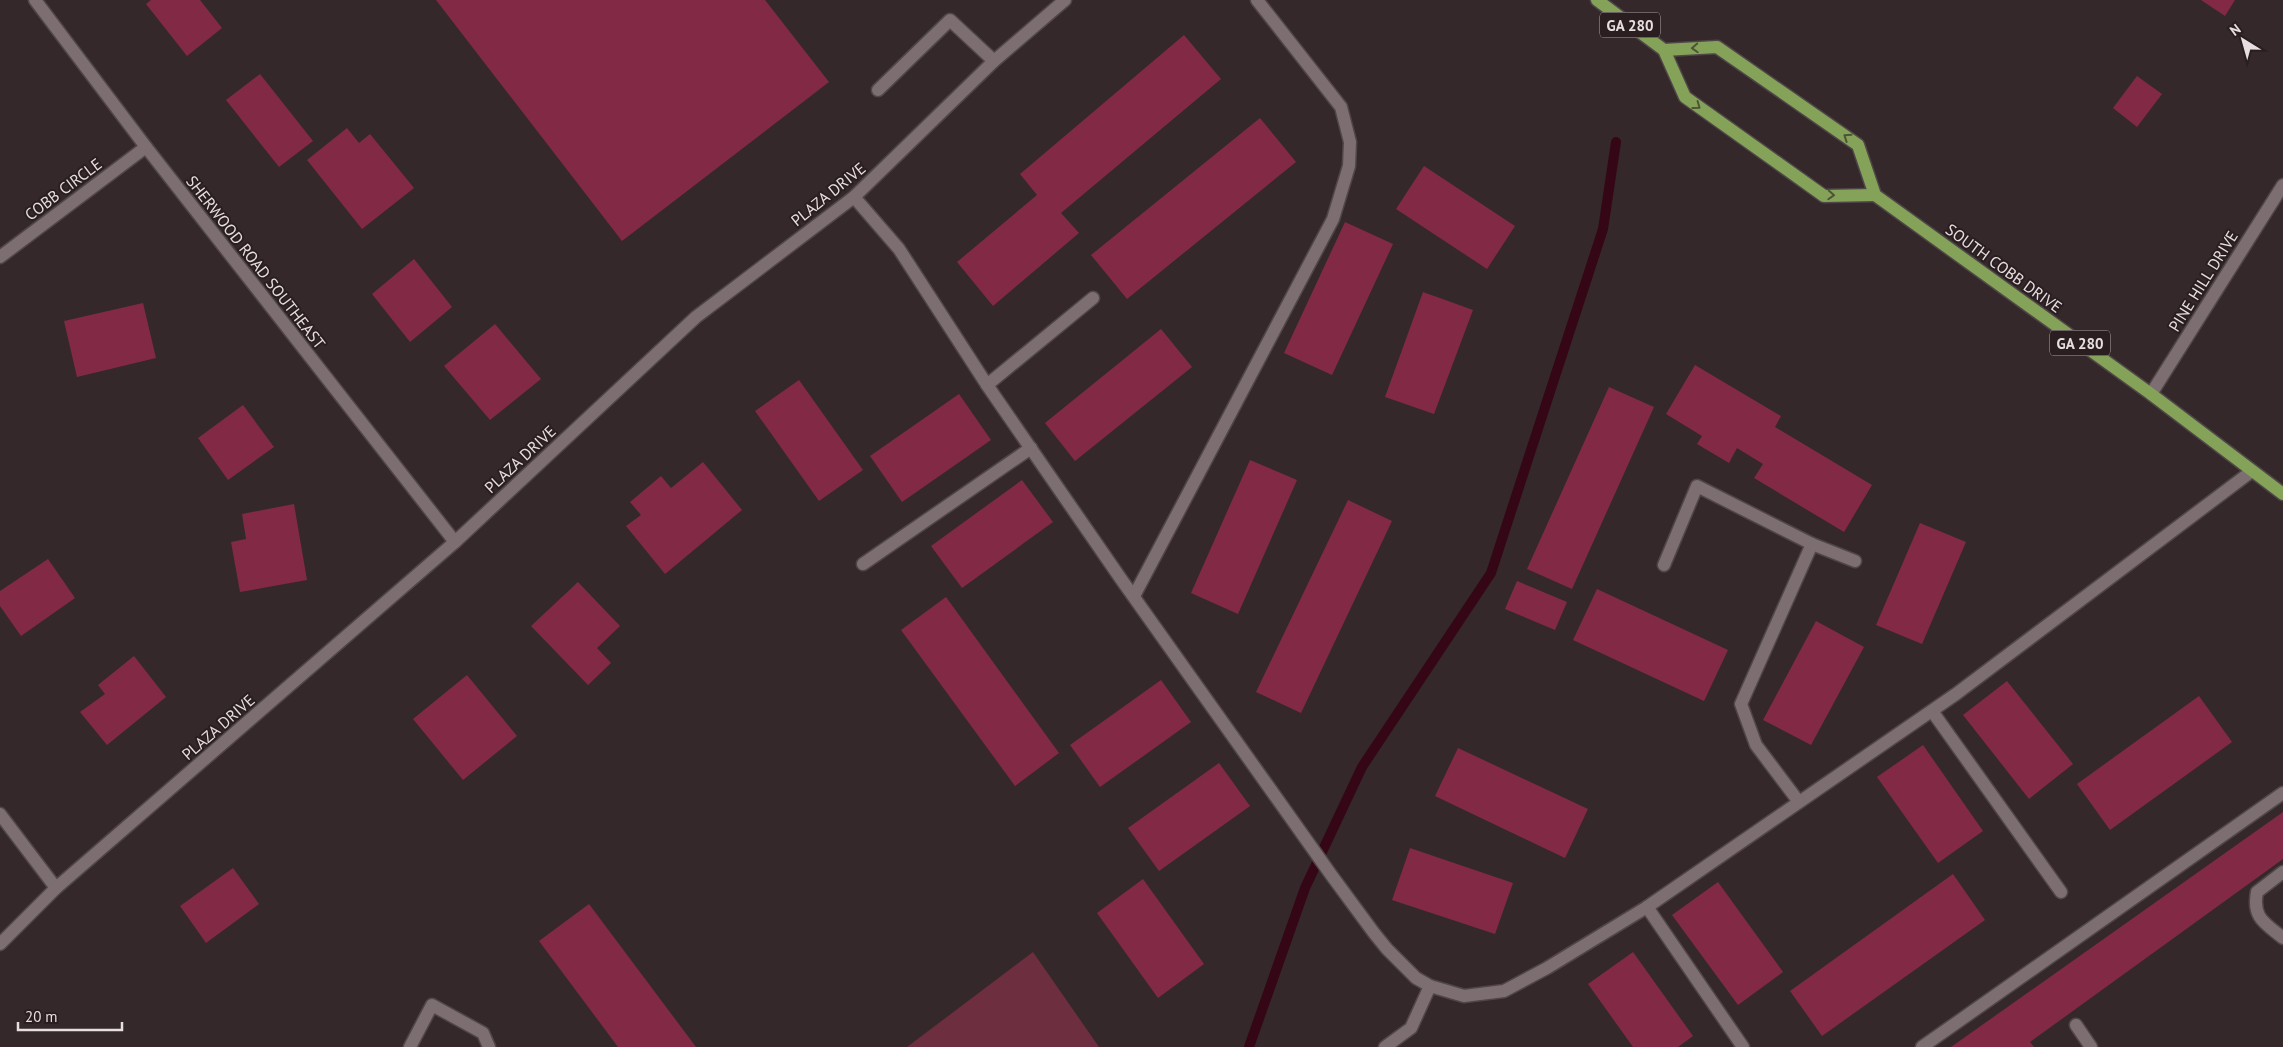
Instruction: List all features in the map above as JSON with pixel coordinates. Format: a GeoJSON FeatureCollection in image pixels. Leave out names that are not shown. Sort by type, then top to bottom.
{"type":"FeatureCollection","features":[{"type":"Feature","properties":{"kind":"main road","name":"GA 280"},"geometry":{"type":"LineString","coordinates":[[1597,0],[1664,50],[1685,97],[1824,196],[1875,195],[1858,145],[1717,47],[1664,50]]}},
{"type":"Feature","properties":{"kind":"main road","name":"SOUTH COBB DRIVE"},"geometry":{"type":"LineString","coordinates":[[1875,195],[2151,394],[2283,494]]}},
{"type":"Feature","properties":{"kind":"street","name":"SHERWOOD ROAD SOUTHEAST"},"geometry":{"type":"LineString","coordinates":[[35,0],[146,147],[455,542]]}},
{"type":"Feature","properties":{"kind":"street","name":"PLAZA DRIVE"},"geometry":{"type":"LineString","coordinates":[[0,944],[56,888],[455,542],[696,317],[854,197],[994,61],[1065,0]]}},
{"type":"Feature","properties":{"kind":"street"},"geometry":{"type":"LineString","coordinates":[[1134,596],[1333,219],[1349,166],[1350,142],[1340,107],[1257,0]]}},
{"type":"Feature","properties":{"kind":"street"},"geometry":{"type":"LineString","coordinates":[[878,90],[950,20],[994,61]]}},
{"type":"Feature","properties":{"kind":"street","name":"COBB CIRCLE"},"geometry":{"type":"LineString","coordinates":[[0,257],[146,147]]}},
{"type":"Feature","properties":{"kind":"street","name":"PINE HILL DRIVE"},"geometry":{"type":"LineString","coordinates":[[2151,394],[2283,185]]}},
{"type":"Feature","properties":{"kind":"street"},"geometry":{"type":"LineString","coordinates":[[854,197],[899,249],[987,384],[1134,596],[1311,847],[1387,950],[1416,978],[1430,986],[1464,996],[1504,991],[1547,968],[1647,907],[1932,711],[2252,471]]}},
{"type":"Feature","properties":{"kind":"street"},"geometry":{"type":"LineString","coordinates":[[987,384],[1093,298]]}},
{"type":"Feature","properties":{"kind":"street"},"geometry":{"type":"LineString","coordinates":[[863,564],[1031,448]]}},
{"type":"Feature","properties":{"kind":"street"},"geometry":{"type":"LineString","coordinates":[[1664,565],[1697,486],[1812,544],[1855,561]]}},
{"type":"Feature","properties":{"kind":"street"},"geometry":{"type":"LineString","coordinates":[[1799,802],[1756,745],[1741,704],[1812,544]]}},
{"type":"Feature","properties":{"kind":"street"},"geometry":{"type":"LineString","coordinates":[[1932,711],[2061,892]]}},
{"type":"Feature","properties":{"kind":"street"},"geometry":{"type":"LineString","coordinates":[[1922,1047],[2283,793]]}},
{"type":"Feature","properties":{"kind":"street"},"geometry":{"type":"LineString","coordinates":[[0,814],[56,888]]}},
{"type":"Feature","properties":{"kind":"street"},"geometry":{"type":"LineString","coordinates":[[2283,872],[2257,892],[2254,906],[2259,918],[2283,938]]}},
{"type":"Feature","properties":{"kind":"street"},"geometry":{"type":"LineString","coordinates":[[1647,907],[1743,1047]]}},
{"type":"Feature","properties":{"kind":"street"},"geometry":{"type":"LineString","coordinates":[[1385,1047],[1412,1028],[1430,986]]}},
{"type":"Feature","properties":{"kind":"street"},"geometry":{"type":"LineString","coordinates":[[410,1047],[432,1005],[483,1033],[489,1047]]}},
{"type":"Feature","properties":{"kind":"street"},"geometry":{"type":"LineString","coordinates":[[2076,1025],[2091,1047]]}},
{"type":"Feature","properties":{"kind":"shaded area"},"geometry":{"type":"Polygon","coordinates":[[[1033,952],[1099,1047],[907,1047],[1033,952]]]}},
{"type":"Feature","properties":{"kind":"building"},"geometry":{"type":"Polygon","coordinates":[[[151,0],[200,0],[222,28],[187,56],[146,4],[151,0]]]}},
{"type":"Feature","properties":{"kind":"building"},"geometry":{"type":"Polygon","coordinates":[[[436,0],[765,0],[829,82],[622,241],[436,0]]]}},
{"type":"Feature","properties":{"kind":"building"},"geometry":{"type":"Polygon","coordinates":[[[2201,0],[2235,0],[2225,16],[2201,0]]]}},
{"type":"Feature","properties":{"kind":"building"},"geometry":{"type":"Polygon","coordinates":[[[1184,35],[1221,79],[1061,213],[1079,233],[993,306],[957,262],[1037,195],[1020,174],[1184,35]]]}},
{"type":"Feature","properties":{"kind":"building"},"geometry":{"type":"Polygon","coordinates":[[[260,74],[313,141],[279,167],[226,100],[260,74]]]}},
{"type":"Feature","properties":{"kind":"building"},"geometry":{"type":"Polygon","coordinates":[[[2137,76],[2162,94],[2137,127],[2113,108],[2137,76]]]}},
{"type":"Feature","properties":{"kind":"building"},"geometry":{"type":"Polygon","coordinates":[[[1260,118],[1296,162],[1127,299],[1091,255],[1260,118]]]}},
{"type":"Feature","properties":{"kind":"building"},"geometry":{"type":"Polygon","coordinates":[[[347,128],[359,143],[370,134],[414,188],[362,229],[307,160],[347,128]]]}},
{"type":"Feature","properties":{"kind":"building"},"geometry":{"type":"Polygon","coordinates":[[[1424,166],[1515,226],[1487,269],[1396,209],[1424,166]]]}},
{"type":"Feature","properties":{"kind":"building"},"geometry":{"type":"Polygon","coordinates":[[[1345,222],[1393,244],[1332,375],[1284,353],[1345,222]]]}},
{"type":"Feature","properties":{"kind":"building"},"geometry":{"type":"Polygon","coordinates":[[[414,259],[452,307],[410,342],[372,294],[414,259]]]}},
{"type":"Feature","properties":{"kind":"building"},"geometry":{"type":"Polygon","coordinates":[[[1423,292],[1473,310],[1434,414],[1385,397],[1423,292]]]}},
{"type":"Feature","properties":{"kind":"building"},"geometry":{"type":"Polygon","coordinates":[[[143,303],[156,358],[77,377],[64,321],[143,303]]]}},
{"type":"Feature","properties":{"kind":"building"},"geometry":{"type":"Polygon","coordinates":[[[495,324],[541,379],[490,420],[444,366],[495,324]]]}},
{"type":"Feature","properties":{"kind":"building"},"geometry":{"type":"Polygon","coordinates":[[[1161,329],[1192,367],[1075,461],[1045,423],[1161,329]]]}},
{"type":"Feature","properties":{"kind":"building"},"geometry":{"type":"Polygon","coordinates":[[[1695,365],[1781,416],[1775,427],[1872,485],[1844,532],[1754,478],[1763,464],[1737,448],[1729,463],[1697,444],[1702,436],[1666,414],[1695,365]]]}},
{"type":"Feature","properties":{"kind":"building"},"geometry":{"type":"Polygon","coordinates":[[[799,380],[863,470],[819,501],[755,411],[799,380]]]}},
{"type":"Feature","properties":{"kind":"building"},"geometry":{"type":"Polygon","coordinates":[[[1609,387],[1654,407],[1572,589],[1527,569],[1609,387]]]}},
{"type":"Feature","properties":{"kind":"building"},"geometry":{"type":"Polygon","coordinates":[[[959,394],[991,440],[902,502],[870,456],[959,394]]]}},
{"type":"Feature","properties":{"kind":"building"},"geometry":{"type":"Polygon","coordinates":[[[243,405],[274,447],[228,480],[198,438],[243,405]]]}},
{"type":"Feature","properties":{"kind":"building"},"geometry":{"type":"Polygon","coordinates":[[[1250,460],[1297,480],[1238,614],[1191,593],[1250,460]]]}},
{"type":"Feature","properties":{"kind":"building"},"geometry":{"type":"Polygon","coordinates":[[[703,462],[742,510],[665,574],[626,526],[641,515],[630,502],[661,476],[671,488],[703,462]]]}},
{"type":"Feature","properties":{"kind":"building"},"geometry":{"type":"Polygon","coordinates":[[[1022,480],[1053,522],[962,588],[931,546],[1022,480]]]}},
{"type":"Feature","properties":{"kind":"building"},"geometry":{"type":"Polygon","coordinates":[[[1348,500],[1392,521],[1301,713],[1256,692],[1348,500]]]}},
{"type":"Feature","properties":{"kind":"building"},"geometry":{"type":"Polygon","coordinates":[[[294,504],[307,580],[240,592],[231,542],[246,539],[242,514],[294,504]]]}},
{"type":"Feature","properties":{"kind":"building"},"geometry":{"type":"Polygon","coordinates":[[[1920,523],[1966,542],[1922,644],[1876,625],[1920,523]]]}},
{"type":"Feature","properties":{"kind":"building"},"geometry":{"type":"Polygon","coordinates":[[[48,559],[75,598],[21,636],[0,606],[0,591],[48,559]]]}},
{"type":"Feature","properties":{"kind":"building"},"geometry":{"type":"Polygon","coordinates":[[[1517,581],[1567,602],[1555,630],[1505,609],[1517,581]]]}},
{"type":"Feature","properties":{"kind":"building"},"geometry":{"type":"Polygon","coordinates":[[[578,582],[620,626],[597,648],[611,663],[588,685],[531,626],[578,582]]]}},
{"type":"Feature","properties":{"kind":"building"},"geometry":{"type":"Polygon","coordinates":[[[1597,589],[1728,650],[1704,701],[1573,640],[1597,589]]]}},
{"type":"Feature","properties":{"kind":"building"},"geometry":{"type":"Polygon","coordinates":[[[946,597],[1059,753],[1015,786],[901,630],[946,597]]]}},
{"type":"Feature","properties":{"kind":"building"},"geometry":{"type":"Polygon","coordinates":[[[1816,621],[1864,647],[1811,745],[1763,720],[1816,621]]]}},
{"type":"Feature","properties":{"kind":"building"},"geometry":{"type":"Polygon","coordinates":[[[134,656],[166,697],[107,745],[80,712],[105,694],[98,685],[134,656]]]}},
{"type":"Feature","properties":{"kind":"building"},"geometry":{"type":"Polygon","coordinates":[[[467,675],[517,736],[463,780],[413,719],[467,675]]]}},
{"type":"Feature","properties":{"kind":"building"},"geometry":{"type":"Polygon","coordinates":[[[1161,680],[1191,722],[1100,787],[1070,745],[1161,680]]]}},
{"type":"Feature","properties":{"kind":"building"},"geometry":{"type":"Polygon","coordinates":[[[2007,681],[2073,764],[2029,799],[1963,715],[2007,681]]]}},
{"type":"Feature","properties":{"kind":"building"},"geometry":{"type":"Polygon","coordinates":[[[2199,696],[2232,742],[2110,830],[2077,784],[2199,696]]]}},
{"type":"Feature","properties":{"kind":"building"},"geometry":{"type":"Polygon","coordinates":[[[1923,745],[1983,831],[1938,863],[1877,777],[1923,745]]]}},
{"type":"Feature","properties":{"kind":"building"},"geometry":{"type":"Polygon","coordinates":[[[1458,748],[1588,809],[1565,858],[1435,796],[1458,748]]]}},
{"type":"Feature","properties":{"kind":"building"},"geometry":{"type":"Polygon","coordinates":[[[1219,763],[1250,806],[1159,871],[1128,828],[1219,763]]]}},
{"type":"Feature","properties":{"kind":"building"},"geometry":{"type":"Polygon","coordinates":[[[2283,812],[2283,859],[2030,1042],[2034,1047],[1951,1047],[2283,812]]]}},
{"type":"Feature","properties":{"kind":"building"},"geometry":{"type":"Polygon","coordinates":[[[1410,848],[1513,883],[1495,934],[1392,900],[1410,848]]]}},
{"type":"Feature","properties":{"kind":"building"},"geometry":{"type":"Polygon","coordinates":[[[233,868],[259,904],[206,943],[180,906],[233,868]]]}},
{"type":"Feature","properties":{"kind":"building"},"geometry":{"type":"Polygon","coordinates":[[[1953,874],[1985,920],[1822,1036],[1790,991],[1953,874]]]}},
{"type":"Feature","properties":{"kind":"building"},"geometry":{"type":"Polygon","coordinates":[[[1143,879],[1204,964],[1158,998],[1097,913],[1143,879]]]}},
{"type":"Feature","properties":{"kind":"building"},"geometry":{"type":"Polygon","coordinates":[[[1718,882],[1783,972],[1738,1005],[1672,915],[1718,882]]]}},
{"type":"Feature","properties":{"kind":"building"},"geometry":{"type":"Polygon","coordinates":[[[589,904],[696,1047],[618,1047],[539,941],[589,904]]]}},
{"type":"Feature","properties":{"kind":"building"},"geometry":{"type":"Polygon","coordinates":[[[1633,952],[1693,1036],[1678,1047],[1633,1047],[1588,984],[1633,952]]]}},
{"type":"Feature","properties":{"kind":"waterway"},"geometry":{"type":"LineString","coordinates":[[1249,1047],[1305,888],[1362,767],[1491,573],[1603,229],[1616,142]]}}]}
